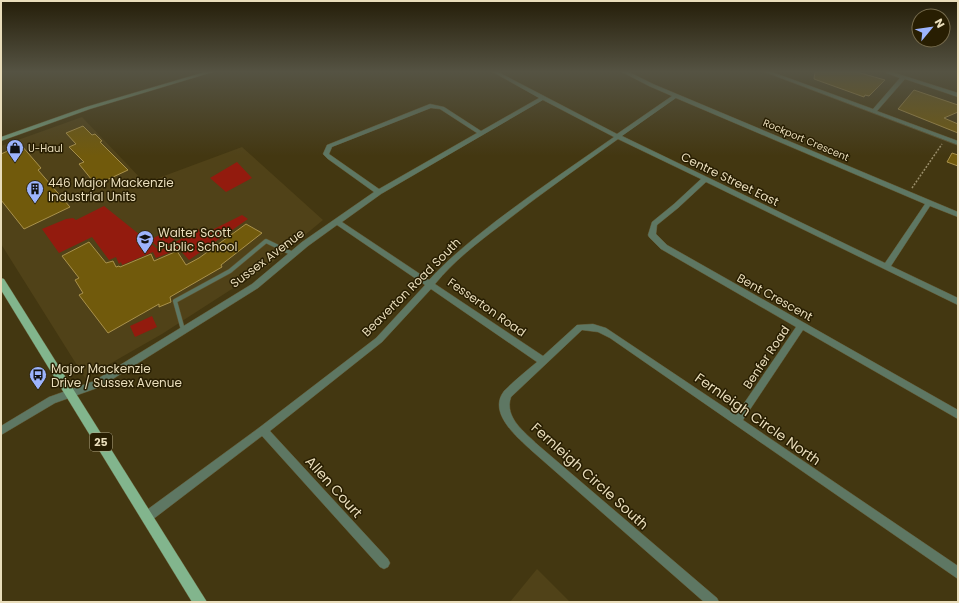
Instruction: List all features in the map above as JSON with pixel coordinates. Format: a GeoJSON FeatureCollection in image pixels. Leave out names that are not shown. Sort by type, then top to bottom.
{"type":"FeatureCollection","features":[{"type":"Feature","properties":{"kind":"main road","name":"25"},"geometry":{"type":"LineString","coordinates":[[1,282],[148,516],[196,601]]}},
{"type":"Feature","properties":{"kind":"street"},"geometry":{"type":"LineString","coordinates":[[1,139],[115,100]]}},
{"type":"Feature","properties":{"kind":"street","name":"Sussex Avenue"},"geometry":{"type":"LineString","coordinates":[[1,431],[52,400],[93,386],[255,286],[336,221],[379,192],[539,100]]}},
{"type":"Feature","properties":{"kind":"street","name":"Centre Street East"},"geometry":{"type":"LineString","coordinates":[[550,100],[618,136],[958,302]]}},
{"type":"Feature","properties":{"kind":"street","name":"Beaverton Road South"},"geometry":{"type":"LineString","coordinates":[[148,516],[264,430],[379,340],[432,284],[440,273],[469,246],[528,200],[669,100]]}},
{"type":"Feature","properties":{"kind":"street","name":"Rockport Crescent"},"geometry":{"type":"LineString","coordinates":[[685,100],[958,215]]}},
{"type":"Feature","properties":{"kind":"street"},"geometry":{"type":"LineString","coordinates":[[844,100],[958,143]]}},
{"type":"Feature","properties":{"kind":"street"},"geometry":{"type":"LineString","coordinates":[[874,111],[884,100]]}},
{"type":"Feature","properties":{"kind":"street"},"geometry":{"type":"LineString","coordinates":[[379,192],[330,158],[326,154],[329,146],[430,106],[442,108],[481,133]]}},
{"type":"Feature","properties":{"kind":"street","name":"Bent Crescent"},"geometry":{"type":"LineString","coordinates":[[705,179],[654,224],[652,235],[676,255],[802,325],[958,415]]}},
{"type":"Feature","properties":{"kind":"street"},"geometry":{"type":"LineString","coordinates":[[886,267],[929,203]]}},
{"type":"Feature","properties":{"kind":"street","name":"Fesserton Road"},"geometry":{"type":"LineString","coordinates":[[336,221],[432,284],[543,361]]}},
{"type":"Feature","properties":{"kind":"street","name":"Benfer Road"},"geometry":{"type":"LineString","coordinates":[[736,421],[802,325]]}},
{"type":"Feature","properties":{"kind":"street","name":"Fernleigh Circle North"},"geometry":{"type":"LineString","coordinates":[[543,361],[580,327],[592,326],[606,330],[958,573]]}},
{"type":"Feature","properties":{"kind":"street","name":"Fernleigh Circle South"},"geometry":{"type":"LineString","coordinates":[[543,361],[507,395],[504,400],[503,412],[511,424],[535,448],[713,602]]}},
{"type":"Feature","properties":{"kind":"street","name":"Allen Court"},"geometry":{"type":"LineString","coordinates":[[264,430],[384,563]]}},
{"type":"Feature","properties":{"kind":"lane"},"geometry":{"type":"LineString","coordinates":[[183,330],[176,302],[230,271],[266,241],[293,254]]}},
{"type":"Feature","properties":{"kind":"path"},"geometry":{"type":"LineString","coordinates":[[908,194],[943,143],[950,140]]}},
{"type":"Feature","properties":{"kind":"shaded area","name":"Walter Scott Public School"},"geometry":{"type":"Polygon","coordinates":[[[82,117],[145,183],[242,147],[323,220],[269,265],[162,334],[85,378],[1,244],[1,146],[82,117]]]}},
{"type":"Feature","properties":{"kind":"shaded area"},"geometry":{"type":"Polygon","coordinates":[[[237,162],[252,178],[226,192],[210,178],[237,162]]]}},
{"type":"Feature","properties":{"kind":"shaded area"},"geometry":{"type":"Polygon","coordinates":[[[104,206],[160,251],[198,229],[202,235],[242,215],[248,219],[189,260],[179,249],[156,258],[153,252],[122,265],[121,262],[119,264],[116,257],[109,260],[92,237],[59,253],[42,229],[66,219],[73,218],[76,220],[104,206]]]}},
{"type":"Feature","properties":{"kind":"shaded area"},"geometry":{"type":"Polygon","coordinates":[[[165,232],[175,240],[160,249],[150,240],[165,232]]]}},
{"type":"Feature","properties":{"kind":"shaded area"},"geometry":{"type":"Polygon","coordinates":[[[152,316],[157,327],[135,337],[130,326],[152,316]]]}},
{"type":"Feature","properties":{"kind":"shaded area"},"geometry":{"type":"Polygon","coordinates":[[[537,569],[570,602],[510,602],[537,569]]]}},
{"type":"Feature","properties":{"kind":"building"},"geometry":{"type":"Polygon","coordinates":[[[905,100],[944,100],[958,105],[958,112],[944,118],[958,124],[958,133],[898,109],[905,100]]]}},
{"type":"Feature","properties":{"kind":"building"},"geometry":{"type":"Polygon","coordinates":[[[83,126],[92,135],[95,134],[102,141],[100,142],[128,170],[96,185],[79,164],[84,162],[69,147],[76,144],[66,133],[83,126]]]}},
{"type":"Feature","properties":{"kind":"building","name":"446 Major Mackenzie Industrial Units"},"geometry":{"type":"Polygon","coordinates":[[[21,145],[41,168],[38,170],[70,207],[24,229],[1,200],[1,154],[21,145]]]}},
{"type":"Feature","properties":{"kind":"building"},"geometry":{"type":"Polygon","coordinates":[[[952,153],[958,155],[958,166],[947,162],[952,153]]]}},
{"type":"Feature","properties":{"kind":"building"},"geometry":{"type":"Polygon","coordinates":[[[246,224],[262,233],[221,265],[222,267],[170,297],[171,302],[159,307],[159,304],[108,333],[79,295],[83,293],[75,280],[79,278],[62,256],[89,242],[106,263],[113,261],[116,267],[120,267],[151,254],[154,261],[177,251],[186,265],[199,258],[246,224]]]}},
{"type":"Feature","properties":{"kind":"place","name":"U-Haul"},"geometry":{"type":"Point","coordinates":[15,163]}},
{"type":"Feature","properties":{"kind":"place","name":"446 Major Mackenzie Industrial Units"},"geometry":{"type":"Point","coordinates":[35,204]}},
{"type":"Feature","properties":{"kind":"place","name":"Walter Scott Public School"},"geometry":{"type":"Point","coordinates":[145,254]}},
{"type":"Feature","properties":{"kind":"place","name":"Major Mackenzie Drive / Sussex Avenue"},"geometry":{"type":"Point","coordinates":[38,390]}}]}
